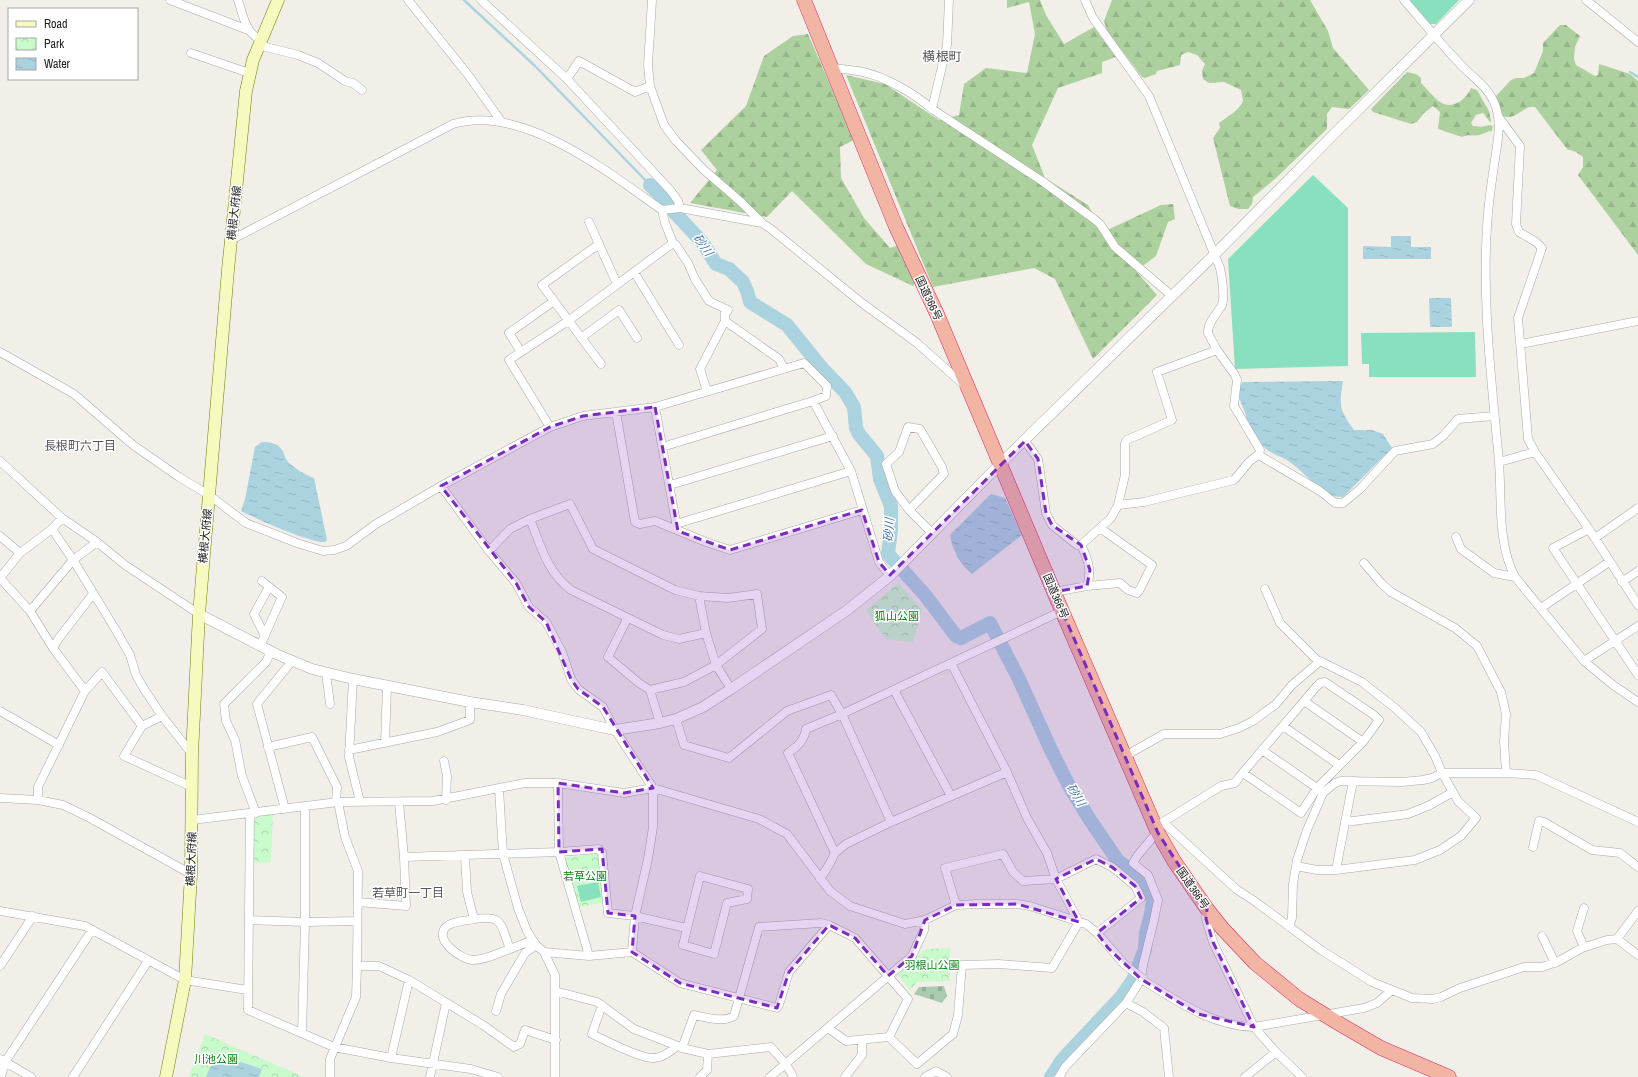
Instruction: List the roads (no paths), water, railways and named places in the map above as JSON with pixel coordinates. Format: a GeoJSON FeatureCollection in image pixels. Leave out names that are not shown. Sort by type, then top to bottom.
{"type":"FeatureCollection","features":[{"type":"Feature","properties":{"kind":"highway","name":"国道366号"},"geometry":{"type":"LineString","coordinates":[[804,0],[875,179],[937,314],[1062,611],[1125,756],[1157,828],[1174,861],[1222,928],[1255,963],[1299,999],[1381,1048],[1449,1077]]}},
{"type":"Feature","properties":{"kind":"main road","name":"横根大府線"},"geometry":{"type":"LineString","coordinates":[[166,1077],[185,980],[192,820],[192,754],[199,614],[231,240],[246,91],[249,73],[259,42],[278,0]]}},
{"type":"Feature","properties":{"kind":"street"},"geometry":{"type":"LineString","coordinates":[[170,0],[248,30]]}},
{"type":"Feature","properties":{"kind":"street"},"geometry":{"type":"LineString","coordinates":[[238,0],[248,30],[259,42],[318,63],[345,81],[353,83],[362,90]]}},
{"type":"Feature","properties":{"kind":"street"},"geometry":{"type":"LineString","coordinates":[[408,0],[469,76],[501,121]]}},
{"type":"Feature","properties":{"kind":"street"},"geometry":{"type":"LineString","coordinates":[[481,0],[566,79],[671,191],[678,200],[678,208]]}},
{"type":"Feature","properties":{"kind":"street"},"geometry":{"type":"LineString","coordinates":[[652,0],[648,50],[650,86],[664,125],[676,141],[704,170],[741,202],[762,223],[862,303],[917,343],[968,389]]}},
{"type":"Feature","properties":{"kind":"street"},"geometry":{"type":"LineString","coordinates":[[932,109],[947,45],[949,0]]}},
{"type":"Feature","properties":{"kind":"street"},"geometry":{"type":"LineString","coordinates":[[1085,0],[1093,18],[1123,57],[1149,96],[1214,255],[1222,276],[1223,302],[1210,325],[1208,333],[1217,350],[1235,375],[1237,380],[1234,406],[1260,450],[1259,454],[1249,462],[1234,480],[1144,502],[1118,505]]}},
{"type":"Feature","properties":{"kind":"street"},"geometry":{"type":"LineString","coordinates":[[1404,0],[1461,66],[1486,88],[1494,101],[1498,116],[1499,132],[1487,219],[1485,252],[1486,328],[1499,462],[1503,540],[1508,563],[1516,577],[1584,661],[1638,702]]}},
{"type":"Feature","properties":{"kind":"street"},"geometry":{"type":"LineString","coordinates":[[0,461],[62,518],[97,542],[125,565],[199,614],[260,646],[312,669],[387,686],[470,702],[523,710],[615,730],[676,719],[703,707],[731,690],[846,611],[892,574],[1001,463],[1214,255],[1469,0]]}},
{"type":"Feature","properties":{"kind":"street"},"geometry":{"type":"LineString","coordinates":[[1586,0],[1637,39]]}},
{"type":"Feature","properties":{"kind":"street"},"geometry":{"type":"LineString","coordinates":[[191,53],[249,73]]}},
{"type":"Feature","properties":{"kind":"street"},"geometry":{"type":"LineString","coordinates":[[566,79],[579,61],[635,92],[650,86]]}},
{"type":"Feature","properties":{"kind":"street"},"geometry":{"type":"LineString","coordinates":[[832,68],[864,72],[885,80],[920,99],[932,109],[1042,181],[1094,219],[1100,224],[1115,247],[1172,296]]}},
{"type":"Feature","properties":{"kind":"street"},"geometry":{"type":"LineString","coordinates":[[1498,116],[1520,146],[1516,224],[1518,232],[1536,242],[1542,248],[1518,318],[1528,439],[1535,452],[1589,529],[1638,605]]}},
{"type":"Feature","properties":{"kind":"street"},"geometry":{"type":"LineString","coordinates":[[231,240],[453,124],[479,120],[501,121],[515,125],[570,147],[662,210],[678,208],[762,223]]}},
{"type":"Feature","properties":{"kind":"street"},"geometry":{"type":"LineString","coordinates":[[662,210],[665,223],[673,243],[688,263],[695,279],[709,301],[728,310],[725,314],[725,321],[700,369],[707,391]]}},
{"type":"Feature","properties":{"kind":"street"},"geometry":{"type":"LineString","coordinates":[[589,222],[617,284]]}},
{"type":"Feature","properties":{"kind":"street"},"geometry":{"type":"LineString","coordinates":[[550,427],[509,360],[568,320],[673,243]]}},
{"type":"Feature","properties":{"kind":"street"},"geometry":{"type":"LineString","coordinates":[[599,244],[542,285],[601,364]]}},
{"type":"Feature","properties":{"kind":"street"},"geometry":{"type":"LineString","coordinates":[[634,272],[680,345]]}},
{"type":"Feature","properties":{"kind":"street"},"geometry":{"type":"LineString","coordinates":[[520,352],[509,333],[554,301]]}},
{"type":"Feature","properties":{"kind":"street"},"geometry":{"type":"LineString","coordinates":[[582,338],[618,310],[637,338]]}},
{"type":"Feature","properties":{"kind":"street"},"geometry":{"type":"LineString","coordinates":[[725,321],[779,360],[784,369]]}},
{"type":"Feature","properties":{"kind":"street"},"geometry":{"type":"LineString","coordinates":[[1521,344],[1638,321]]}},
{"type":"Feature","properties":{"kind":"street"},"geometry":{"type":"LineString","coordinates":[[1081,545],[1111,518],[1118,505],[1125,475],[1127,440],[1172,420],[1157,372],[1217,350]]}},
{"type":"Feature","properties":{"kind":"street"},"geometry":{"type":"LineString","coordinates":[[0,352],[74,394],[133,445],[179,477],[209,495],[246,523],[297,543],[323,551],[334,550],[346,546],[376,524],[441,486],[550,427],[582,416],[655,407],[804,363],[827,386],[826,396],[813,401],[662,447]]}},
{"type":"Feature","properties":{"kind":"street"},"geometry":{"type":"LineString","coordinates":[[813,401],[851,471],[879,562],[892,574]]}},
{"type":"Feature","properties":{"kind":"street"},"geometry":{"type":"LineString","coordinates":[[655,407],[677,528]]}},
{"type":"Feature","properties":{"kind":"street"},"geometry":{"type":"LineString","coordinates":[[616,412],[635,522],[640,524],[655,522],[677,528],[706,542],[730,550],[862,510]]}},
{"type":"Feature","properties":{"kind":"street"},"geometry":{"type":"LineString","coordinates":[[1259,454],[1320,491],[1335,503],[1343,503],[1360,489],[1396,452],[1432,444],[1443,436],[1458,419],[1494,416]]}},
{"type":"Feature","properties":{"kind":"street"},"geometry":{"type":"LineString","coordinates":[[909,510],[944,474],[942,467],[920,429],[908,427],[899,452],[886,464],[895,491],[909,510],[932,533]]}},
{"type":"Feature","properties":{"kind":"street"},"geometry":{"type":"LineString","coordinates":[[670,486],[833,436]]}},
{"type":"Feature","properties":{"kind":"street"},"geometry":{"type":"LineString","coordinates":[[1025,441],[1038,459],[1046,513],[1052,525],[1077,545],[1081,545],[1086,554],[1090,570],[1087,586]]}},
{"type":"Feature","properties":{"kind":"street"},"geometry":{"type":"LineString","coordinates":[[1499,462],[1535,452]]}},
{"type":"Feature","properties":{"kind":"street"},"geometry":{"type":"LineString","coordinates":[[677,528],[851,471]]}},
{"type":"Feature","properties":{"kind":"street"},"geometry":{"type":"LineString","coordinates":[[441,486],[489,551],[516,583],[529,607],[546,622],[562,652],[571,679],[578,689],[603,706],[615,730],[653,788],[653,826],[648,859],[635,916],[632,952]]}},
{"type":"Feature","properties":{"kind":"street"},"geometry":{"type":"LineString","coordinates":[[489,551],[510,529],[530,519],[570,504],[593,549],[675,590],[699,596],[728,598],[757,594],[762,629],[716,665],[684,682],[650,690],[639,684],[608,657],[627,619]]}},
{"type":"Feature","properties":{"kind":"street"},"geometry":{"type":"LineString","coordinates":[[1595,538],[1638,508]]}},
{"type":"Feature","properties":{"kind":"street"},"geometry":{"type":"LineString","coordinates":[[62,518],[52,529],[20,553],[0,578],[30,611],[85,691]]}},
{"type":"Feature","properties":{"kind":"street"},"geometry":{"type":"LineString","coordinates":[[530,519],[550,568],[560,582],[571,590],[662,635],[680,639],[706,633]]}},
{"type":"Feature","properties":{"kind":"street"},"geometry":{"type":"LineString","coordinates":[[1054,592],[1087,586],[1120,583],[1128,590],[1139,591],[1152,565],[1100,528]]}},
{"type":"Feature","properties":{"kind":"street"},"geometry":{"type":"LineString","coordinates":[[52,529],[73,560],[130,655],[136,675],[144,689],[162,716],[192,754]]}},
{"type":"Feature","properties":{"kind":"street"},"geometry":{"type":"LineString","coordinates":[[1589,529],[1553,548],[1638,675]]}},
{"type":"Feature","properties":{"kind":"street"},"geometry":{"type":"LineString","coordinates":[[0,536],[20,553]]}},
{"type":"Feature","properties":{"kind":"street"},"geometry":{"type":"LineString","coordinates":[[1456,537],[1461,549],[1494,573],[1516,577]]}},
{"type":"Feature","properties":{"kind":"street"},"geometry":{"type":"LineString","coordinates":[[30,611],[73,560],[97,542]]}},
{"type":"Feature","properties":{"kind":"street"},"geometry":{"type":"LineString","coordinates":[[1541,608],[1609,562]]}},
{"type":"Feature","properties":{"kind":"street"},"geometry":{"type":"LineString","coordinates":[[1364,563],[1381,584],[1391,592],[1455,628],[1477,646],[1501,692],[1506,714],[1504,741],[1506,773]]}},
{"type":"Feature","properties":{"kind":"street"},"geometry":{"type":"LineString","coordinates":[[1622,582],[1638,571]]}},
{"type":"Feature","properties":{"kind":"street"},"geometry":{"type":"LineString","coordinates":[[260,646],[282,597],[262,580]]}},
{"type":"Feature","properties":{"kind":"street"},"geometry":{"type":"LineString","coordinates":[[265,636],[254,614],[270,587]]}},
{"type":"Feature","properties":{"kind":"street"},"geometry":{"type":"LineString","coordinates":[[1265,589],[1280,623],[1319,662],[1320,661],[1362,682],[1395,708],[1421,732],[1453,792],[1464,807],[1476,818],[1461,836],[1440,850],[1415,860],[1336,870],[1316,870],[1296,866]]}},
{"type":"Feature","properties":{"kind":"street"},"geometry":{"type":"LineString","coordinates":[[54,648],[59,638],[93,594]]}},
{"type":"Feature","properties":{"kind":"street"},"geometry":{"type":"LineString","coordinates":[[699,596],[706,633],[716,665],[731,690]]}},
{"type":"Feature","properties":{"kind":"street"},"geometry":{"type":"LineString","coordinates":[[835,853],[788,754],[800,744],[805,736],[806,729],[842,714],[1062,611]]}},
{"type":"Feature","properties":{"kind":"street"},"geometry":{"type":"LineString","coordinates":[[1584,661],[1638,626]]}},
{"type":"Feature","properties":{"kind":"street"},"geometry":{"type":"LineString","coordinates":[[271,651],[266,662],[224,704],[226,721],[234,740],[242,776],[253,813],[248,920],[248,1010],[334,1047],[391,1058],[471,1069],[498,1077]]}},
{"type":"Feature","properties":{"kind":"street"},"geometry":{"type":"LineString","coordinates":[[285,809],[257,704],[292,661]]}},
{"type":"Feature","properties":{"kind":"street"},"geometry":{"type":"LineString","coordinates":[[1125,756],[1164,734],[1220,734],[1239,728],[1253,721],[1276,704],[1292,685],[1319,662]]}},
{"type":"Feature","properties":{"kind":"street"},"geometry":{"type":"LineString","coordinates":[[950,663],[1007,772],[1027,818],[1046,853],[1056,879],[1079,922]]}},
{"type":"Feature","properties":{"kind":"street"},"geometry":{"type":"LineString","coordinates":[[38,800],[38,787],[85,691],[102,672],[142,726]]}},
{"type":"Feature","properties":{"kind":"street"},"geometry":{"type":"LineString","coordinates":[[326,673],[330,704]]}},
{"type":"Feature","properties":{"kind":"street"},"geometry":{"type":"LineString","coordinates":[[353,679],[349,750],[360,802]]}},
{"type":"Feature","properties":{"kind":"street"},"geometry":{"type":"LineString","coordinates":[[1059,1077],[1065,1067],[1126,1003],[1141,978],[1142,965],[1158,900],[1148,875],[1133,863],[1157,828],[1221,786],[1235,783],[1243,773],[1262,750],[1320,683],[1325,682],[1378,718],[1378,723],[1363,742],[1317,788],[1301,813],[1243,773]]}},
{"type":"Feature","properties":{"kind":"street"},"geometry":{"type":"LineString","coordinates":[[384,743],[387,686]]}},
{"type":"Feature","properties":{"kind":"street"},"geometry":{"type":"LineString","coordinates":[[650,690],[660,723]]}},
{"type":"Feature","properties":{"kind":"street"},"geometry":{"type":"LineString","coordinates":[[894,690],[951,796]]}},
{"type":"Feature","properties":{"kind":"street"},"geometry":{"type":"LineString","coordinates":[[676,719],[684,745],[729,758],[787,711],[831,695],[842,714],[891,822]]}},
{"type":"Feature","properties":{"kind":"street"},"geometry":{"type":"LineString","coordinates":[[1304,701],[1363,742]]}},
{"type":"Feature","properties":{"kind":"street"},"geometry":{"type":"LineString","coordinates":[[349,750],[437,732],[470,720],[470,702]]}},
{"type":"Feature","properties":{"kind":"street"},"geometry":{"type":"LineString","coordinates":[[0,711],[59,745]]}},
{"type":"Feature","properties":{"kind":"street"},"geometry":{"type":"LineString","coordinates":[[162,716],[142,726],[124,756],[192,788]]}},
{"type":"Feature","properties":{"kind":"street"},"geometry":{"type":"LineString","coordinates":[[1283,726],[1339,765]]}},
{"type":"Feature","properties":{"kind":"street"},"geometry":{"type":"LineString","coordinates":[[268,747],[312,737],[337,787],[337,802],[345,837],[358,871],[356,997],[330,1058],[330,1077]]}},
{"type":"Feature","properties":{"kind":"street"},"geometry":{"type":"LineString","coordinates":[[1262,750],[1317,788]]}},
{"type":"Feature","properties":{"kind":"street"},"geometry":{"type":"LineString","coordinates":[[444,761],[446,776],[446,800]]}},
{"type":"Feature","properties":{"kind":"street"},"geometry":{"type":"LineString","coordinates":[[820,879],[830,866],[835,853],[846,844],[891,822],[1007,772]]}},
{"type":"Feature","properties":{"kind":"street"},"geometry":{"type":"LineString","coordinates":[[1289,927],[1292,918],[1293,884],[1296,866],[1307,830],[1323,793],[1335,783],[1341,781],[1402,782],[1432,778],[1442,773],[1506,773],[1536,775],[1638,822]]}},
{"type":"Feature","properties":{"kind":"street"},"geometry":{"type":"LineString","coordinates":[[1336,870],[1353,781]]}},
{"type":"Feature","properties":{"kind":"street"},"geometry":{"type":"LineString","coordinates":[[192,820],[337,802],[446,800],[525,783],[558,783],[624,793],[653,788],[760,819],[776,827],[787,834],[830,891],[850,906],[905,924],[925,920],[956,905],[977,904],[1017,904],[1086,924],[1097,933],[1124,965],[1141,978],[1198,1014],[1243,1027],[1254,1027],[1364,1008],[1378,1003],[1392,990]]}},
{"type":"Feature","properties":{"kind":"street"},"geometry":{"type":"LineString","coordinates":[[558,783],[559,852],[589,956]]}},
{"type":"Feature","properties":{"kind":"street"},"geometry":{"type":"LineString","coordinates":[[500,789],[503,854],[518,908],[534,943],[544,952],[555,975],[555,1077]]}},
{"type":"Feature","properties":{"kind":"street"},"geometry":{"type":"LineString","coordinates":[[1345,822],[1408,814],[1430,805],[1453,792]]}},
{"type":"Feature","properties":{"kind":"street"},"geometry":{"type":"LineString","coordinates":[[0,798],[38,800],[63,805],[88,817],[190,874]]}},
{"type":"Feature","properties":{"kind":"street"},"geometry":{"type":"LineString","coordinates":[[358,902],[406,906],[404,857],[399,802]]}},
{"type":"Feature","properties":{"kind":"street"},"geometry":{"type":"LineString","coordinates":[[302,1033],[306,807]]}},
{"type":"Feature","properties":{"kind":"street"},"geometry":{"type":"LineString","coordinates":[[1533,847],[1539,822],[1544,822],[1592,850],[1620,853],[1638,867]]}},
{"type":"Feature","properties":{"kind":"street"},"geometry":{"type":"LineString","coordinates":[[1157,828],[1236,889],[1320,950],[1372,982],[1412,998],[1433,999],[1524,967],[1542,967],[1555,963],[1584,947],[1607,940],[1617,939],[1638,955]]}},
{"type":"Feature","properties":{"kind":"street"},"geometry":{"type":"LineString","coordinates":[[404,857],[465,856],[599,849],[602,853],[608,913],[635,916],[686,928]]}},
{"type":"Feature","properties":{"kind":"street"},"geometry":{"type":"LineString","coordinates":[[956,905],[945,868],[1003,854],[1013,872],[1023,881],[1056,879],[1096,859],[1112,867],[1135,886],[1141,898],[1097,933]]}},
{"type":"Feature","properties":{"kind":"street"},"geometry":{"type":"LineString","coordinates":[[465,856],[468,892],[474,919]]}},
{"type":"Feature","properties":{"kind":"street"},"geometry":{"type":"LineString","coordinates":[[700,876],[748,889],[747,899],[727,903],[714,954],[682,945],[686,928],[700,876]]}},
{"type":"Feature","properties":{"kind":"street"},"geometry":{"type":"LineString","coordinates":[[1584,908],[1577,931],[1584,947]]}},
{"type":"Feature","properties":{"kind":"street"},"geometry":{"type":"LineString","coordinates":[[1207,909],[1206,919],[1213,942],[1254,1027],[1276,1052],[1302,1077]]}},
{"type":"Feature","properties":{"kind":"street"},"geometry":{"type":"LineString","coordinates":[[0,911],[85,926],[185,980],[248,990]]}},
{"type":"Feature","properties":{"kind":"street"},"geometry":{"type":"LineString","coordinates":[[1617,939],[1638,911]]}},
{"type":"Feature","properties":{"kind":"street"},"geometry":{"type":"LineString","coordinates":[[0,966],[33,916]]}},
{"type":"Feature","properties":{"kind":"street"},"geometry":{"type":"LineString","coordinates":[[510,949],[500,923],[494,918],[489,917],[474,919],[451,924],[446,927],[444,932],[444,938],[448,947],[472,960],[488,957],[510,949],[534,943]]}},
{"type":"Feature","properties":{"kind":"street"},"geometry":{"type":"LineString","coordinates":[[248,920],[305,922],[357,921]]}},
{"type":"Feature","properties":{"kind":"street"},"geometry":{"type":"LineString","coordinates":[[772,1076],[784,1064],[912,956],[924,930],[925,920]]}},
{"type":"Feature","properties":{"kind":"street"},"geometry":{"type":"LineString","coordinates":[[889,1037],[917,1064],[953,1034],[958,1015],[962,965],[999,964],[1052,968],[1079,922]]}},
{"type":"Feature","properties":{"kind":"street"},"geometry":{"type":"LineString","coordinates":[[602,1005],[592,1034],[639,1054],[653,1058],[672,1051],[681,1047],[694,1015],[714,1019],[731,1019],[734,1016],[759,927],[821,923],[829,924],[855,938],[908,999],[889,1037]]}},
{"type":"Feature","properties":{"kind":"street"},"geometry":{"type":"LineString","coordinates":[[544,952],[589,956],[632,952],[680,983],[777,1008],[789,972],[829,924]]}},
{"type":"Feature","properties":{"kind":"street"},"geometry":{"type":"LineString","coordinates":[[1,1077],[3,1061],[92,930]]}},
{"type":"Feature","properties":{"kind":"street"},"geometry":{"type":"LineString","coordinates":[[1542,936],[1555,963]]}},
{"type":"Feature","properties":{"kind":"street"},"geometry":{"type":"LineString","coordinates":[[496,1011],[501,994],[525,953],[534,943]]}},
{"type":"Feature","properties":{"kind":"street"},"geometry":{"type":"LineString","coordinates":[[73,1077],[148,961]]}},
{"type":"Feature","properties":{"kind":"street"},"geometry":{"type":"LineString","coordinates":[[357,966],[379,966],[409,980],[483,1025],[514,1047],[520,1044],[525,1030],[556,1040]]}},
{"type":"Feature","properties":{"kind":"street"},"geometry":{"type":"LineString","coordinates":[[391,1058],[409,980]]}},
{"type":"Feature","properties":{"kind":"street"},"geometry":{"type":"LineString","coordinates":[[555,991],[602,1005],[634,1029],[681,1047],[708,1054],[771,1048],[784,1064],[790,1068],[793,1077]]}},
{"type":"Feature","properties":{"kind":"street"},"geometry":{"type":"LineString","coordinates":[[430,1077],[446,1003]]}},
{"type":"Feature","properties":{"kind":"street"},"geometry":{"type":"LineString","coordinates":[[1126,1003],[1142,1012],[1164,1028],[1169,1077]]}},
{"type":"Feature","properties":{"kind":"street"},"geometry":{"type":"LineString","coordinates":[[828,1028],[846,1041],[889,1037]]}},
{"type":"Feature","properties":{"kind":"street"},"geometry":{"type":"LineString","coordinates":[[847,1076],[862,1055],[862,1040]]}},
{"type":"Feature","properties":{"kind":"street"},"geometry":{"type":"LineString","coordinates":[[1246,1077],[1276,1052]]}},
{"type":"Feature","properties":{"kind":"street"},"geometry":{"type":"LineString","coordinates":[[700,1077],[707,1070],[708,1054]]}},
{"type":"Feature","properties":{"kind":"street"},"geometry":{"type":"LineString","coordinates":[[3,1061],[31,1077]]}},
{"type":"Feature","properties":{"kind":"street"},"geometry":{"type":"LineString","coordinates":[[925,1077],[936,1071],[947,1077]]}},
{"type":"Feature","properties":{"kind":"water"},"geometry":{"type":"Polygon","coordinates":[[[1391,236],[1411,236],[1411,247],[1431,247],[1431,259],[1363,259],[1363,246],[1391,247],[1391,236]]]}},
{"type":"Feature","properties":{"kind":"water"},"geometry":{"type":"Polygon","coordinates":[[[1429,298],[1451,298],[1452,327],[1430,327],[1429,298]]]}},
{"type":"Feature","properties":{"kind":"water"},"geometry":{"type":"Polygon","coordinates":[[[1343,381],[1341,407],[1345,417],[1354,430],[1372,430],[1383,434],[1392,448],[1343,497],[1335,496],[1320,488],[1291,463],[1264,447],[1256,437],[1246,418],[1238,395],[1240,385],[1243,382],[1343,381]]]}},
{"type":"Feature","properties":{"kind":"water"},"geometry":{"type":"Polygon","coordinates":[[[262,442],[276,444],[283,451],[286,459],[291,465],[314,478],[327,540],[325,542],[296,535],[241,511],[245,499],[255,447],[262,442]]]}},
{"type":"Feature","properties":{"kind":"water"},"geometry":{"type":"Polygon","coordinates":[[[991,494],[1005,498],[1022,535],[972,574],[957,556],[950,535],[991,494]]]}},
{"type":"Feature","properties":{"kind":"water"},"geometry":{"type":"Polygon","coordinates":[[[222,1058],[228,1058],[262,1069],[259,1077],[206,1077],[212,1065],[222,1058]]]}},
{"type":"Feature","properties":{"kind":"waterway","name":"砂川"},"geometry":{"type":"LineString","coordinates":[[464,0],[535,66],[650,185]]}},
{"type":"Feature","properties":{"kind":"waterway"},"geometry":{"type":"LineString","coordinates":[[1630,72],[1638,77]]}},
{"type":"Feature","properties":{"kind":"waterway","name":"砂川"},"geometry":{"type":"LineString","coordinates":[[650,185],[670,205],[675,213],[702,242],[716,264],[729,269],[743,282],[750,302],[787,325],[821,367],[845,392],[854,407],[856,428],[877,456],[880,479],[891,506],[891,530],[888,554],[925,595],[956,636],[961,638],[990,623],[1019,679],[1068,784],[1118,861],[1143,879],[1153,900],[1146,933],[1145,949],[1133,980],[1121,997],[1062,1060],[1051,1077]]}},
{"type":"Feature","properties":{"kind":"district","name":"横根町"},"geometry":{"type":"Point","coordinates":[942,56]}},
{"type":"Feature","properties":{"kind":"district","name":"長根町六丁目"},"geometry":{"type":"Point","coordinates":[80,446]}},
{"type":"Feature","properties":{"kind":"district","name":"若草町一丁目"},"geometry":{"type":"Point","coordinates":[408,893]}},
{"type":"Feature","properties":{"kind":"park label","name":"狐山公園"},"geometry":{"type":"Point","coordinates":[897,616]}},
{"type":"Feature","properties":{"kind":"park label","name":"若草公園"},"geometry":{"type":"Point","coordinates":[585,876]}},
{"type":"Feature","properties":{"kind":"park label","name":"羽根山公園"},"geometry":{"type":"Point","coordinates":[932,965]}},
{"type":"Feature","properties":{"kind":"park label","name":"川池公園"},"geometry":{"type":"Point","coordinates":[216,1059]}}]}
